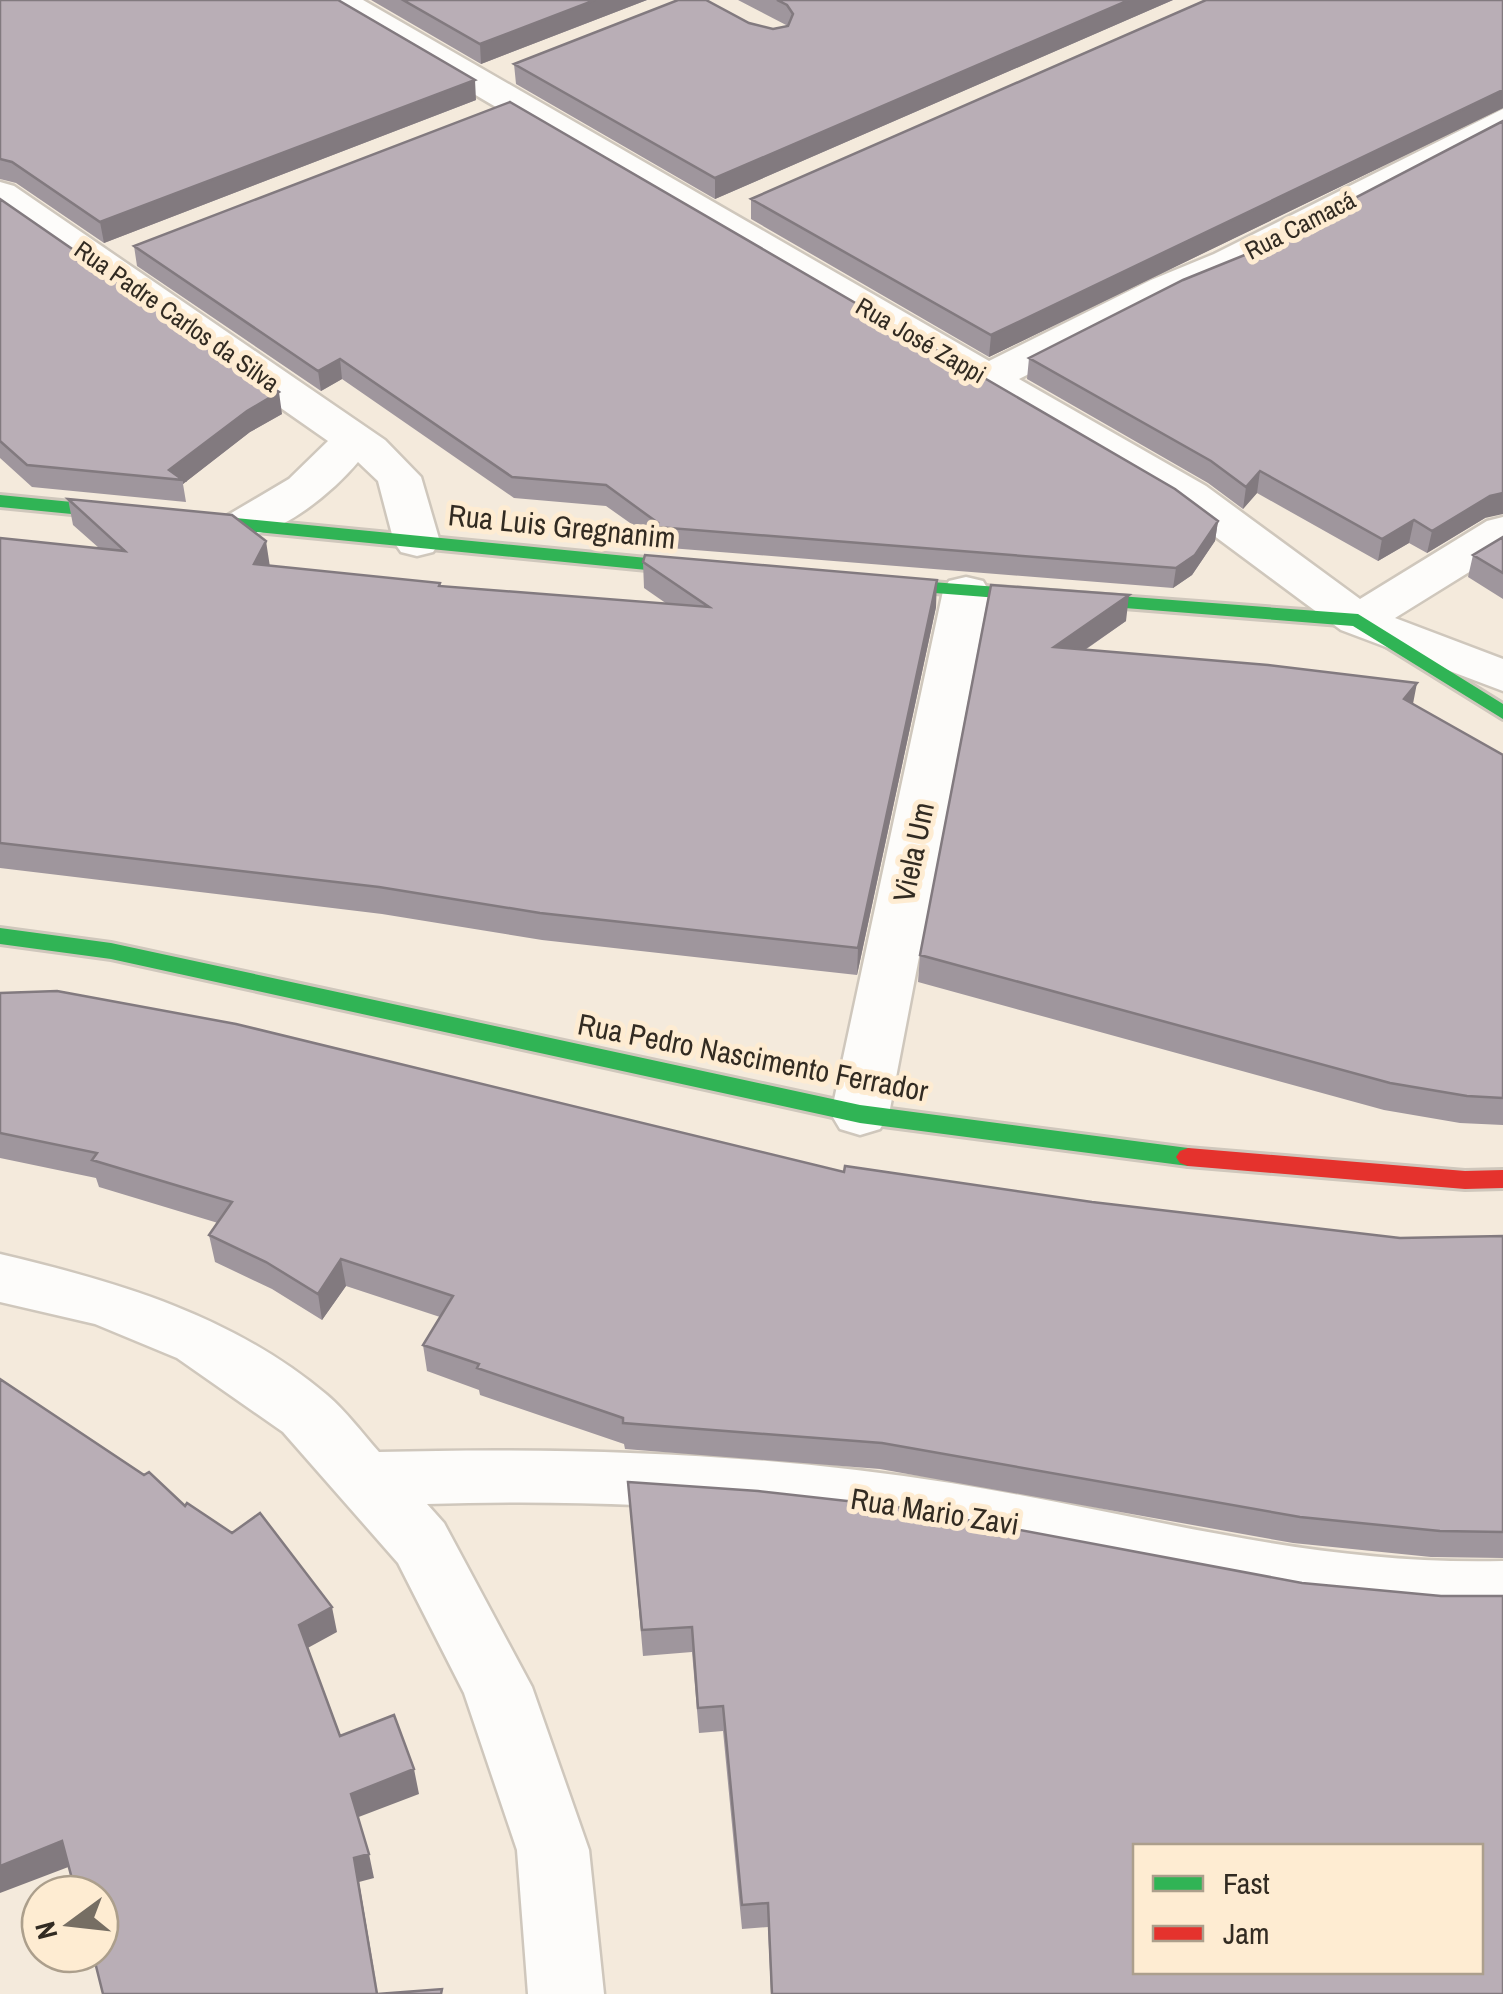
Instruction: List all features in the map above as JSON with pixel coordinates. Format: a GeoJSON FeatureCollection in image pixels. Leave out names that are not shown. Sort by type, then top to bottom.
{"type":"FeatureCollection","features":[{"type":"Feature","properties":{"kind":"street","name":"Rua José Zappi"},"geometry":{"type":"LineString","coordinates":[[338,0],[496,93],[731,210],[988,378],[1190,496],[1358,620],[1503,676]]}},
{"type":"Feature","properties":{"kind":"street","name":"Rua Camacá"},"geometry":{"type":"LineString","coordinates":[[988,378],[1165,289],[1228,262],[1503,120]]}},
{"type":"Feature","properties":{"kind":"street","name":"Rua Padre Carlos da Silva"},"geometry":{"type":"LineString","coordinates":[[0,194],[118,256],[354,438],[398,477],[418,542]]}},
{"type":"Feature","properties":{"kind":"street"},"geometry":{"type":"LineString","coordinates":[[244,524],[298,495],[330,471],[354,438]]}},
{"type":"Feature","properties":{"kind":"street","name":"Rua Luis Gregnanim"},"geometry":{"type":"LineString","coordinates":[[0,500],[743,574]]}},
{"type":"Feature","properties":{"kind":"street"},"geometry":{"type":"LineString","coordinates":[[1358,620],[1503,531]]}},
{"type":"Feature","properties":{"kind":"street"},"geometry":{"type":"LineString","coordinates":[[837,581],[1358,620],[1503,712]]}},
{"type":"Feature","properties":{"kind":"street","name":"Viela Um"},"geometry":{"type":"LineString","coordinates":[[860,1114],[966,591]]}},
{"type":"Feature","properties":{"kind":"street","name":"Rua Pedro Nascimento Ferrador"},"geometry":{"type":"LineString","coordinates":[[0,936],[110,951],[860,1114],[1243,1164],[1465,1180],[1503,1179]]}},
{"type":"Feature","properties":{"kind":"street"},"geometry":{"type":"LineString","coordinates":[[0,1278],[106,1302],[199,1341],[305,1414],[421,1544],[497,1687],[553,1850],[566,1994]]}},
{"type":"Feature","properties":{"kind":"street","name":"Rua Mario Zavi"},"geometry":{"type":"LineString","coordinates":[[363,1479],[545,1475],[806,1492],[988,1518],[1317,1584],[1503,1590]]}},
{"type":"Feature","properties":{"kind":"building"},"geometry":{"type":"Polygon","coordinates":[[[0,0],[338,0],[475,80],[100,222],[12,162],[0,159],[0,0]]]}},
{"type":"Feature","properties":{"kind":"building"},"geometry":{"type":"Polygon","coordinates":[[[403,0],[595,0],[480,44],[403,0]]]}},
{"type":"Feature","properties":{"kind":"building"},"geometry":{"type":"Polygon","coordinates":[[[678,0],[706,0],[749,23],[773,29],[788,26],[793,14],[777,0],[1129,0],[715,178],[514,64],[678,0]]]}},
{"type":"Feature","properties":{"kind":"building"},"geometry":{"type":"Polygon","coordinates":[[[1206,0],[1503,0],[1503,90],[991,335],[751,199],[1206,0]]]}},
{"type":"Feature","properties":{"kind":"building"},"geometry":{"type":"Polygon","coordinates":[[[510,102],[1175,489],[1218,521],[1195,555],[1176,568],[656,527],[658,523],[606,485],[512,477],[340,359],[318,371],[134,246],[510,102]]]}},
{"type":"Feature","properties":{"kind":"building"},"geometry":{"type":"Polygon","coordinates":[[[1503,121],[1503,493],[1490,496],[1432,531],[1414,520],[1382,539],[1260,471],[1246,487],[1211,461],[1029,358],[1183,280],[1247,254],[1503,121]]]}},
{"type":"Feature","properties":{"kind":"building"},"geometry":{"type":"Polygon","coordinates":[[[0,199],[279,392],[247,411],[169,470],[183,480],[27,465],[0,441],[0,199]]]}},
{"type":"Feature","properties":{"kind":"building"},"geometry":{"type":"Polygon","coordinates":[[[68,499],[232,515],[266,541],[254,564],[440,583],[439,586],[709,607],[643,562],[645,555],[937,580],[858,948],[540,913],[379,887],[0,843],[0,538],[125,551],[68,499]]]}},
{"type":"Feature","properties":{"kind":"building"},"geometry":{"type":"Polygon","coordinates":[[[1503,537],[1503,573],[1473,555],[1503,537]]]}},
{"type":"Feature","properties":{"kind":"building"},"geometry":{"type":"Polygon","coordinates":[[[991,585],[1129,595],[1054,647],[1268,665],[1417,683],[1404,699],[1503,755],[1503,1098],[1390,1083],[920,955],[991,585]]]}},
{"type":"Feature","properties":{"kind":"building"},"geometry":{"type":"Polygon","coordinates":[[[57,991],[236,1024],[844,1172],[845,1166],[1092,1202],[1400,1238],[1503,1236],[1503,1532],[1440,1531],[1300,1517],[882,1443],[623,1423],[623,1418],[477,1368],[479,1364],[423,1345],[453,1296],[341,1259],[318,1294],[266,1262],[209,1235],[232,1202],[92,1160],[97,1153],[0,1133],[0,993],[57,991]]]}},
{"type":"Feature","properties":{"kind":"building"},"geometry":{"type":"Polygon","coordinates":[[[0,1379],[144,1475],[149,1472],[185,1506],[187,1503],[232,1533],[260,1513],[332,1607],[299,1625],[340,1736],[394,1715],[414,1769],[351,1794],[369,1854],[354,1858],[377,1994],[103,1994],[98,1974],[120,1974],[120,1874],[71,1874],[62,1841],[0,1866],[0,1379]]]}},
{"type":"Feature","properties":{"kind":"building"},"geometry":{"type":"Polygon","coordinates":[[[628,1482],[892,1506],[1302,1583],[1441,1596],[1503,1596],[1503,1994],[772,1994],[768,1903],[742,1905],[723,1706],[698,1708],[692,1627],[642,1630],[628,1482]]]}},
{"type":"Feature","properties":{"kind":"building"},"geometry":{"type":"Polygon","coordinates":[[[442,1989],[441,1994],[377,1994],[442,1989]]]}},
{"type":"Feature","properties":{"kind":"traffic: fast"},"geometry":{"type":"LineString","coordinates":[[0,501],[719,571]]}},
{"type":"Feature","properties":{"kind":"traffic: fast"},"geometry":{"type":"LineString","coordinates":[[865,583],[1358,620],[1503,713]]}},
{"type":"Feature","properties":{"kind":"traffic: fast"},"geometry":{"type":"LineString","coordinates":[[0,936],[111,951],[860,1114],[1188,1157]]}},
{"type":"Feature","properties":{"kind":"traffic: jam"},"geometry":{"type":"LineString","coordinates":[[1188,1157],[1465,1180],[1503,1179]]}}]}
